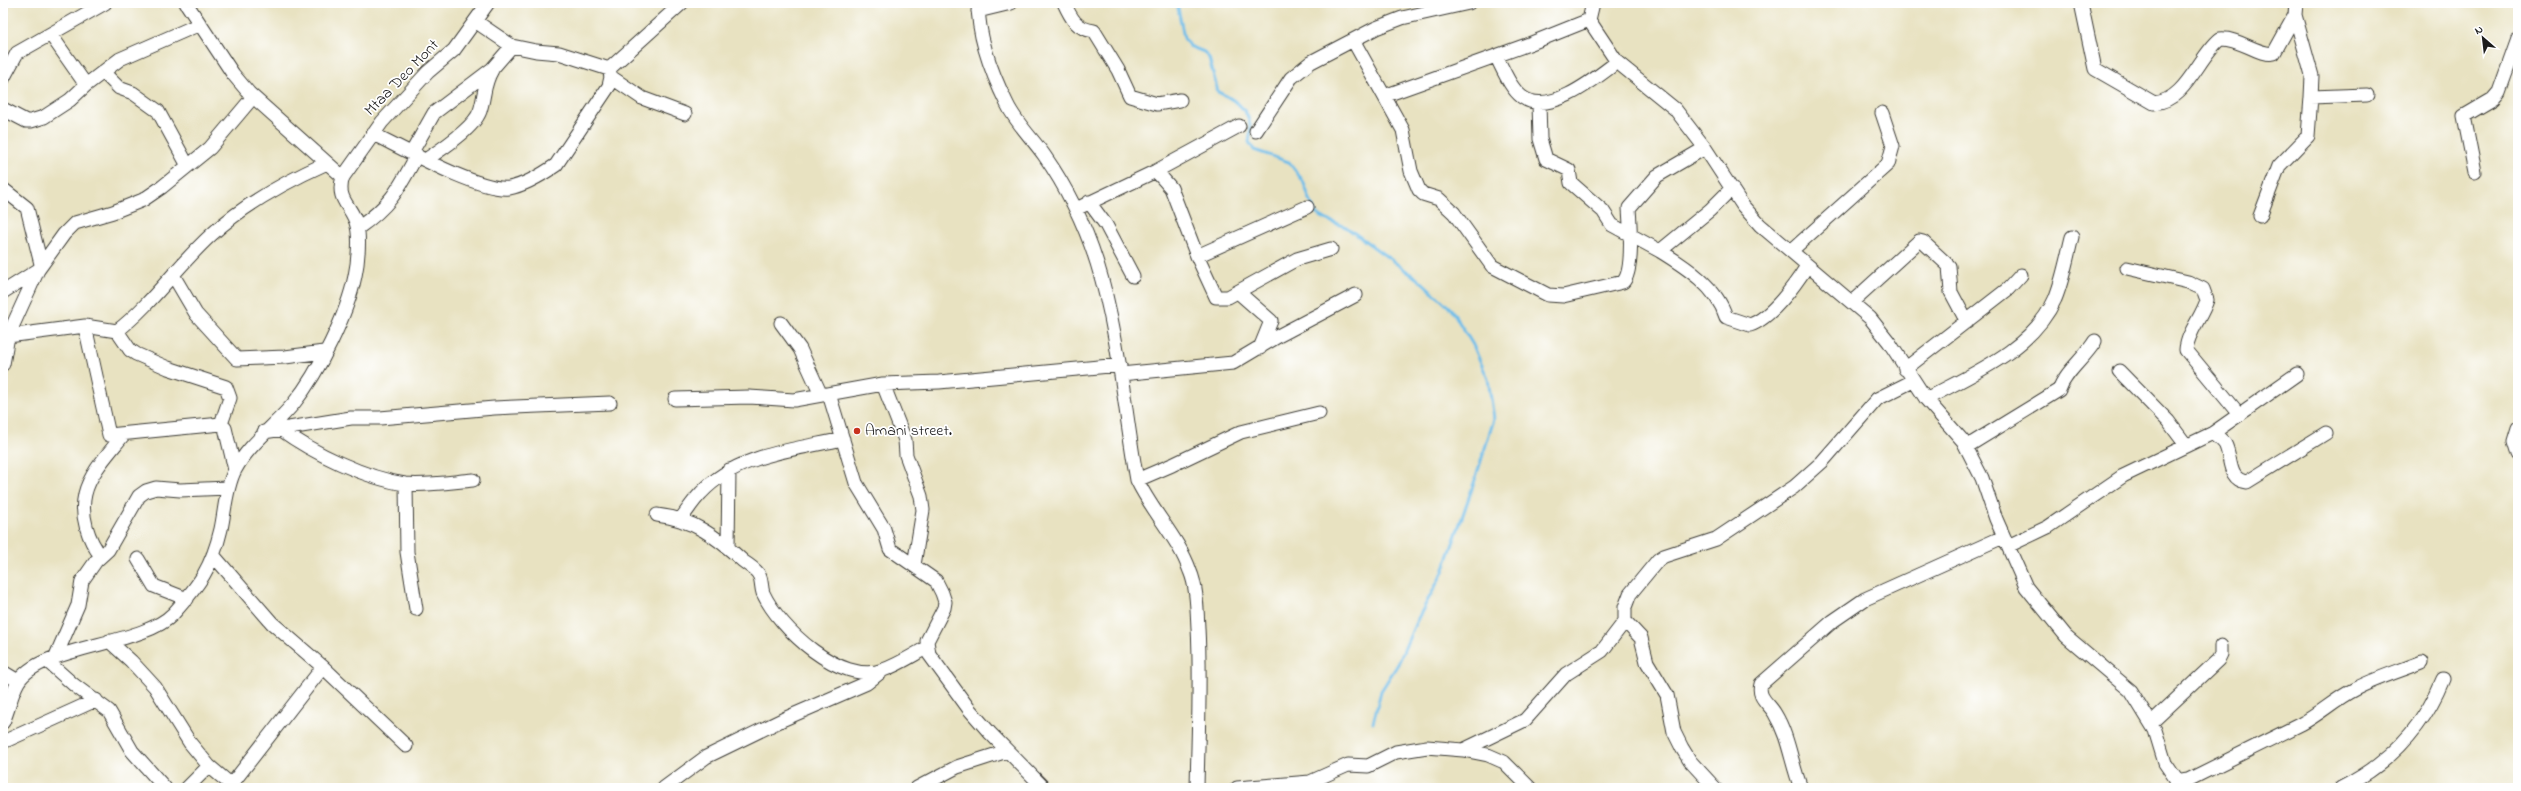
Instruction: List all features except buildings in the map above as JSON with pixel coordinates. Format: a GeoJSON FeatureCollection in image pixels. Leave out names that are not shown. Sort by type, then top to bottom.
{"type":"FeatureCollection","features":[{"type":"Feature","properties":{"kind":"street"},"geometry":{"type":"LineString","coordinates":[[3,79],[17,53],[105,3]]}},
{"type":"Feature","properties":{"kind":"street"},"geometry":{"type":"LineString","coordinates":[[3,722],[18,682],[26,672],[51,660],[152,628],[163,622],[203,580],[213,555],[228,488],[235,470],[264,432],[293,404],[309,383],[348,307],[356,273],[358,228],[341,195],[340,188],[343,177],[253,97],[233,74],[186,3]]}},
{"type":"Feature","properties":{"kind":"street","name":"Mtaa Deo Mont"},"geometry":{"type":"LineString","coordinates":[[343,177],[373,134],[428,72],[454,50],[488,3]]}},
{"type":"Feature","properties":{"kind":"street"},"geometry":{"type":"LineString","coordinates":[[373,134],[480,183],[498,188],[520,185],[556,165],[609,86],[610,73],[682,3]]}},
{"type":"Feature","properties":{"kind":"street"},"geometry":{"type":"LineString","coordinates":[[1011,3],[978,7],[979,23],[987,52],[1007,104],[1044,155],[1076,209],[1097,263],[1120,370],[1137,480],[1145,497],[1179,545],[1191,572],[1197,611],[1199,655],[1197,788]]}},
{"type":"Feature","properties":{"kind":"street"},"geometry":{"type":"LineString","coordinates":[[1064,3],[1073,22],[1084,30],[1094,31],[1100,38],[1118,70],[1130,96],[1157,104],[1180,100]]}},
{"type":"Feature","properties":{"kind":"street"},"geometry":{"type":"LineString","coordinates":[[1256,131],[1280,93],[1300,69],[1353,40],[1402,18],[1469,3]]}},
{"type":"Feature","properties":{"kind":"street"},"geometry":{"type":"LineString","coordinates":[[1593,3],[1589,20],[1617,62],[1674,109],[1705,148],[1743,206],[1760,225],[1870,318],[1889,342],[1905,369],[1926,399],[1966,447],[1982,478],[2006,541],[2026,587],[2048,616],[2066,636],[2131,691],[2152,722],[2165,763],[2179,785],[2318,715],[2335,700],[2357,688],[2422,662]]}},
{"type":"Feature","properties":{"kind":"street"},"geometry":{"type":"LineString","coordinates":[[2081,3],[2095,69],[2154,103],[2161,102],[2175,94],[2220,39],[2240,42],[2266,53],[2274,53],[2296,9]]}},
{"type":"Feature","properties":{"kind":"street"},"geometry":{"type":"LineString","coordinates":[[2260,216],[2279,166],[2308,136],[2312,76],[2296,9]]}},
{"type":"Feature","properties":{"kind":"street"},"geometry":{"type":"LineString","coordinates":[[1384,96],[1496,56],[1589,20]]}},
{"type":"Feature","properties":{"kind":"street"},"geometry":{"type":"LineString","coordinates":[[475,21],[512,46],[536,51],[558,52],[610,73],[642,98],[685,114]]}},
{"type":"Feature","properties":{"kind":"street"},"geometry":{"type":"LineString","coordinates":[[3,109],[31,122],[44,117],[70,100],[103,72],[133,52],[172,38],[200,24]]}},
{"type":"Feature","properties":{"kind":"street"},"geometry":{"type":"LineString","coordinates":[[51,35],[86,85]]}},
{"type":"Feature","properties":{"kind":"street"},"geometry":{"type":"LineString","coordinates":[[2475,172],[2464,116],[2493,99],[2499,92],[2518,38]]}},
{"type":"Feature","properties":{"kind":"street"},"geometry":{"type":"LineString","coordinates":[[1353,40],[1402,130],[1411,170],[1419,190],[1423,194],[1439,199],[1468,230],[1492,266],[1516,281],[1548,295],[1563,296],[1623,282],[1628,274],[1630,235],[1629,208],[1641,192],[1657,176],[1705,148]]}},
{"type":"Feature","properties":{"kind":"street"},"geometry":{"type":"LineString","coordinates":[[418,155],[456,138],[476,118],[480,112],[485,81],[492,69],[512,46]]}},
{"type":"Feature","properties":{"kind":"street"},"geometry":{"type":"LineString","coordinates":[[1496,56],[1510,82],[1522,97],[1539,103],[1545,103],[1568,94],[1617,62]]}},
{"type":"Feature","properties":{"kind":"street"},"geometry":{"type":"LineString","coordinates":[[358,228],[379,214],[390,203],[418,155],[434,113],[459,96],[482,74],[492,69]]}},
{"type":"Feature","properties":{"kind":"street"},"geometry":{"type":"LineString","coordinates":[[103,72],[119,88],[133,93],[158,111],[188,166]]}},
{"type":"Feature","properties":{"kind":"street"},"geometry":{"type":"LineString","coordinates":[[2311,97],[2366,95]]}},
{"type":"Feature","properties":{"kind":"street"},"geometry":{"type":"LineString","coordinates":[[3,364],[8,336],[40,267],[64,234],[75,223],[113,212],[143,200],[210,148],[253,97]]}},
{"type":"Feature","properties":{"kind":"street"},"geometry":{"type":"LineString","coordinates":[[1539,103],[1540,139],[1546,159],[1569,170],[1571,183],[1603,211],[1612,225],[1660,251],[1697,276],[1722,304],[1726,317],[1750,325],[1760,320],[1781,300],[1807,266]]}},
{"type":"Feature","properties":{"kind":"street"},"geometry":{"type":"LineString","coordinates":[[1791,252],[1888,164],[1893,146],[1882,113]]}},
{"type":"Feature","properties":{"kind":"street"},"geometry":{"type":"LineString","coordinates":[[1076,209],[1156,171],[1239,126]]}},
{"type":"Feature","properties":{"kind":"street"},"geometry":{"type":"LineString","coordinates":[[117,331],[173,275],[211,234],[239,213],[302,174],[326,163]]}},
{"type":"Feature","properties":{"kind":"street"},"geometry":{"type":"LineString","coordinates":[[1156,171],[1171,188],[1197,256],[1216,297],[1228,297],[1297,259],[1331,249]]}},
{"type":"Feature","properties":{"kind":"street"},"geometry":{"type":"LineString","coordinates":[[1660,251],[1710,210],[1732,188]]}},
{"type":"Feature","properties":{"kind":"street"},"geometry":{"type":"LineString","coordinates":[[3,189],[27,208],[40,267]]}},
{"type":"Feature","properties":{"kind":"street"},"geometry":{"type":"LineString","coordinates":[[1089,202],[1106,225],[1133,276]]}},
{"type":"Feature","properties":{"kind":"street"},"geometry":{"type":"LineString","coordinates":[[1197,256],[1307,207]]}},
{"type":"Feature","properties":{"kind":"street"},"geometry":{"type":"LineString","coordinates":[[1926,399],[1996,360],[2021,343],[2036,326],[2054,300],[2072,237]]}},
{"type":"Feature","properties":{"kind":"street"},"geometry":{"type":"LineString","coordinates":[[1852,302],[1919,241],[1923,242],[1949,266],[1951,292],[1967,322]]}},
{"type":"Feature","properties":{"kind":"street"},"geometry":{"type":"LineString","coordinates":[[3,292],[40,267]]}},
{"type":"Feature","properties":{"kind":"street"},"geometry":{"type":"LineString","coordinates":[[2127,268],[2188,282],[2202,289],[2207,300],[2206,305],[2186,343],[2186,350],[2238,413]]}},
{"type":"Feature","properties":{"kind":"street"},"geometry":{"type":"LineString","coordinates":[[173,275],[196,314],[237,359],[285,357],[324,352]]}},
{"type":"Feature","properties":{"kind":"street"},"geometry":{"type":"LineString","coordinates":[[1905,369],[2008,289],[2021,275]]}},
{"type":"Feature","properties":{"kind":"street"},"geometry":{"type":"LineString","coordinates":[[1238,292],[1271,321],[1260,348]]}},
{"type":"Feature","properties":{"kind":"street"},"geometry":{"type":"LineString","coordinates":[[675,399],[749,396],[794,400],[883,384],[939,382],[1120,370],[1222,366],[1233,364],[1356,295]]}},
{"type":"Feature","properties":{"kind":"street"},"geometry":{"type":"LineString","coordinates":[[781,323],[800,349],[825,395],[843,439],[856,483],[884,529],[890,549],[936,581],[945,602],[927,641],[926,648],[939,669],[969,709],[1007,751],[1044,788]]}},
{"type":"Feature","properties":{"kind":"street"},"geometry":{"type":"LineString","coordinates":[[8,336],[85,326],[117,331],[130,350],[136,354],[168,368],[226,387],[230,398],[221,424]]}},
{"type":"Feature","properties":{"kind":"street"},"geometry":{"type":"LineString","coordinates":[[85,326],[107,433],[109,435],[152,429],[221,424]]}},
{"type":"Feature","properties":{"kind":"street"},"geometry":{"type":"LineString","coordinates":[[1966,447],[2059,390],[2064,378],[2083,360],[2095,342]]}},
{"type":"Feature","properties":{"kind":"street"},"geometry":{"type":"LineString","coordinates":[[2119,371],[2168,421],[2186,445]]}},
{"type":"Feature","properties":{"kind":"street"},"geometry":{"type":"LineString","coordinates":[[1801,788],[1789,745],[1775,713],[1759,690],[1761,684],[1833,621],[1865,599],[2006,541],[2048,527],[2123,476],[2213,433],[2238,413],[2297,374]]}},
{"type":"Feature","properties":{"kind":"street"},"geometry":{"type":"LineString","coordinates":[[1463,750],[1525,720],[1566,674],[1602,651],[1625,621],[1625,607],[1630,594],[1658,560],[1664,556],[1716,539],[1794,487],[1822,462],[1877,399],[1913,381]]}},
{"type":"Feature","properties":{"kind":"street"},"geometry":{"type":"LineString","coordinates":[[883,384],[906,440],[906,455],[921,496],[923,510],[914,565]]}},
{"type":"Feature","properties":{"kind":"street"},"geometry":{"type":"LineString","coordinates":[[264,432],[351,418],[380,418],[494,408],[610,403]]}},
{"type":"Feature","properties":{"kind":"street"},"geometry":{"type":"LineString","coordinates":[[1137,480],[1172,466],[1241,432],[1319,413]]}},
{"type":"Feature","properties":{"kind":"street"},"geometry":{"type":"LineString","coordinates":[[221,424],[225,428],[235,470]]}},
{"type":"Feature","properties":{"kind":"street"},"geometry":{"type":"LineString","coordinates":[[2518,428],[2514,441],[2518,454]]}},
{"type":"Feature","properties":{"kind":"street"},"geometry":{"type":"LineString","coordinates":[[280,430],[314,451],[350,466],[406,484],[473,480]]}},
{"type":"Feature","properties":{"kind":"street"},"geometry":{"type":"LineString","coordinates":[[2213,433],[2225,444],[2230,465],[2235,476],[2242,481],[2247,482],[2326,433]]}},
{"type":"Feature","properties":{"kind":"street"},"geometry":{"type":"LineString","coordinates":[[101,556],[90,539],[86,522],[84,494],[97,469],[124,434]]}},
{"type":"Feature","properties":{"kind":"street"},"geometry":{"type":"LineString","coordinates":[[680,520],[701,492],[729,470],[754,459],[843,439]]}},
{"type":"Feature","properties":{"kind":"street"},"geometry":{"type":"LineString","coordinates":[[728,547],[729,470]]}},
{"type":"Feature","properties":{"kind":"street"},"geometry":{"type":"LineString","coordinates":[[406,484],[407,552],[416,609]]}},
{"type":"Feature","properties":{"kind":"street"},"geometry":{"type":"LineString","coordinates":[[51,660],[78,605],[82,581],[101,556],[108,550],[139,496],[146,490],[156,488],[180,490],[228,488]]}},
{"type":"Feature","properties":{"kind":"street"},"geometry":{"type":"LineString","coordinates":[[656,515],[680,520],[709,532],[728,547],[759,574],[763,592],[782,622],[818,654],[832,664],[860,672],[882,671]]}},
{"type":"Feature","properties":{"kind":"street"},"geometry":{"type":"LineString","coordinates":[[213,555],[272,623],[323,666],[406,746]]}},
{"type":"Feature","properties":{"kind":"street"},"geometry":{"type":"LineString","coordinates":[[138,559],[154,586],[186,599]]}},
{"type":"Feature","properties":{"kind":"street"},"geometry":{"type":"LineString","coordinates":[[1625,621],[1641,638],[1647,662],[1666,695],[1674,732],[1682,748],[1690,761],[1715,788]]}},
{"type":"Feature","properties":{"kind":"street"},"geometry":{"type":"LineString","coordinates":[[108,641],[131,661],[155,687],[190,743],[208,766],[233,786],[323,666]]}},
{"type":"Feature","properties":{"kind":"street"},"geometry":{"type":"LineString","coordinates":[[2152,722],[2218,660],[2221,654],[2221,646]]}},
{"type":"Feature","properties":{"kind":"street"},"geometry":{"type":"LineString","coordinates":[[664,788],[706,757],[784,719],[867,683],[882,671],[926,648]]}},
{"type":"Feature","properties":{"kind":"street"},"geometry":{"type":"LineString","coordinates":[[51,660],[74,685],[96,700],[112,714],[132,751],[165,788]]}},
{"type":"Feature","properties":{"kind":"street"},"geometry":{"type":"LineString","coordinates":[[3,672],[18,682]]}},
{"type":"Feature","properties":{"kind":"street"},"geometry":{"type":"LineString","coordinates":[[2341,788],[2356,784],[2387,759],[2418,727],[2432,706],[2443,680]]}},
{"type":"Feature","properties":{"kind":"street"},"geometry":{"type":"LineString","coordinates":[[3,742],[96,700]]}},
{"type":"Feature","properties":{"kind":"street"},"geometry":{"type":"LineString","coordinates":[[1237,788],[1310,782],[1348,765],[1368,766],[1396,752],[1411,748],[1427,747],[1463,750],[1504,762],[1530,788]]}},
{"type":"Feature","properties":{"kind":"street"},"geometry":{"type":"LineString","coordinates":[[917,788],[957,767],[1007,751]]}},
{"type":"Feature","properties":{"kind":"street"},"geometry":{"type":"LineString","coordinates":[[187,788],[208,766]]}},
{"type":"Feature","properties":{"kind":"waterway"},"geometry":{"type":"LineString","coordinates":[[1177,3],[1184,38],[1189,46],[1204,52],[1209,58],[1218,92],[1233,100],[1248,117],[1250,124],[1249,142],[1254,150],[1289,162],[1303,181],[1315,213],[1327,220],[1346,227],[1423,283],[1451,309],[1473,345],[1488,379],[1494,419],[1476,477],[1443,572],[1415,624],[1398,664],[1381,691],[1373,723]]}},
{"type":"Feature","properties":{"kind":"place","name":"Amani street."},"geometry":{"type":"Point","coordinates":[857,431]}}]}
